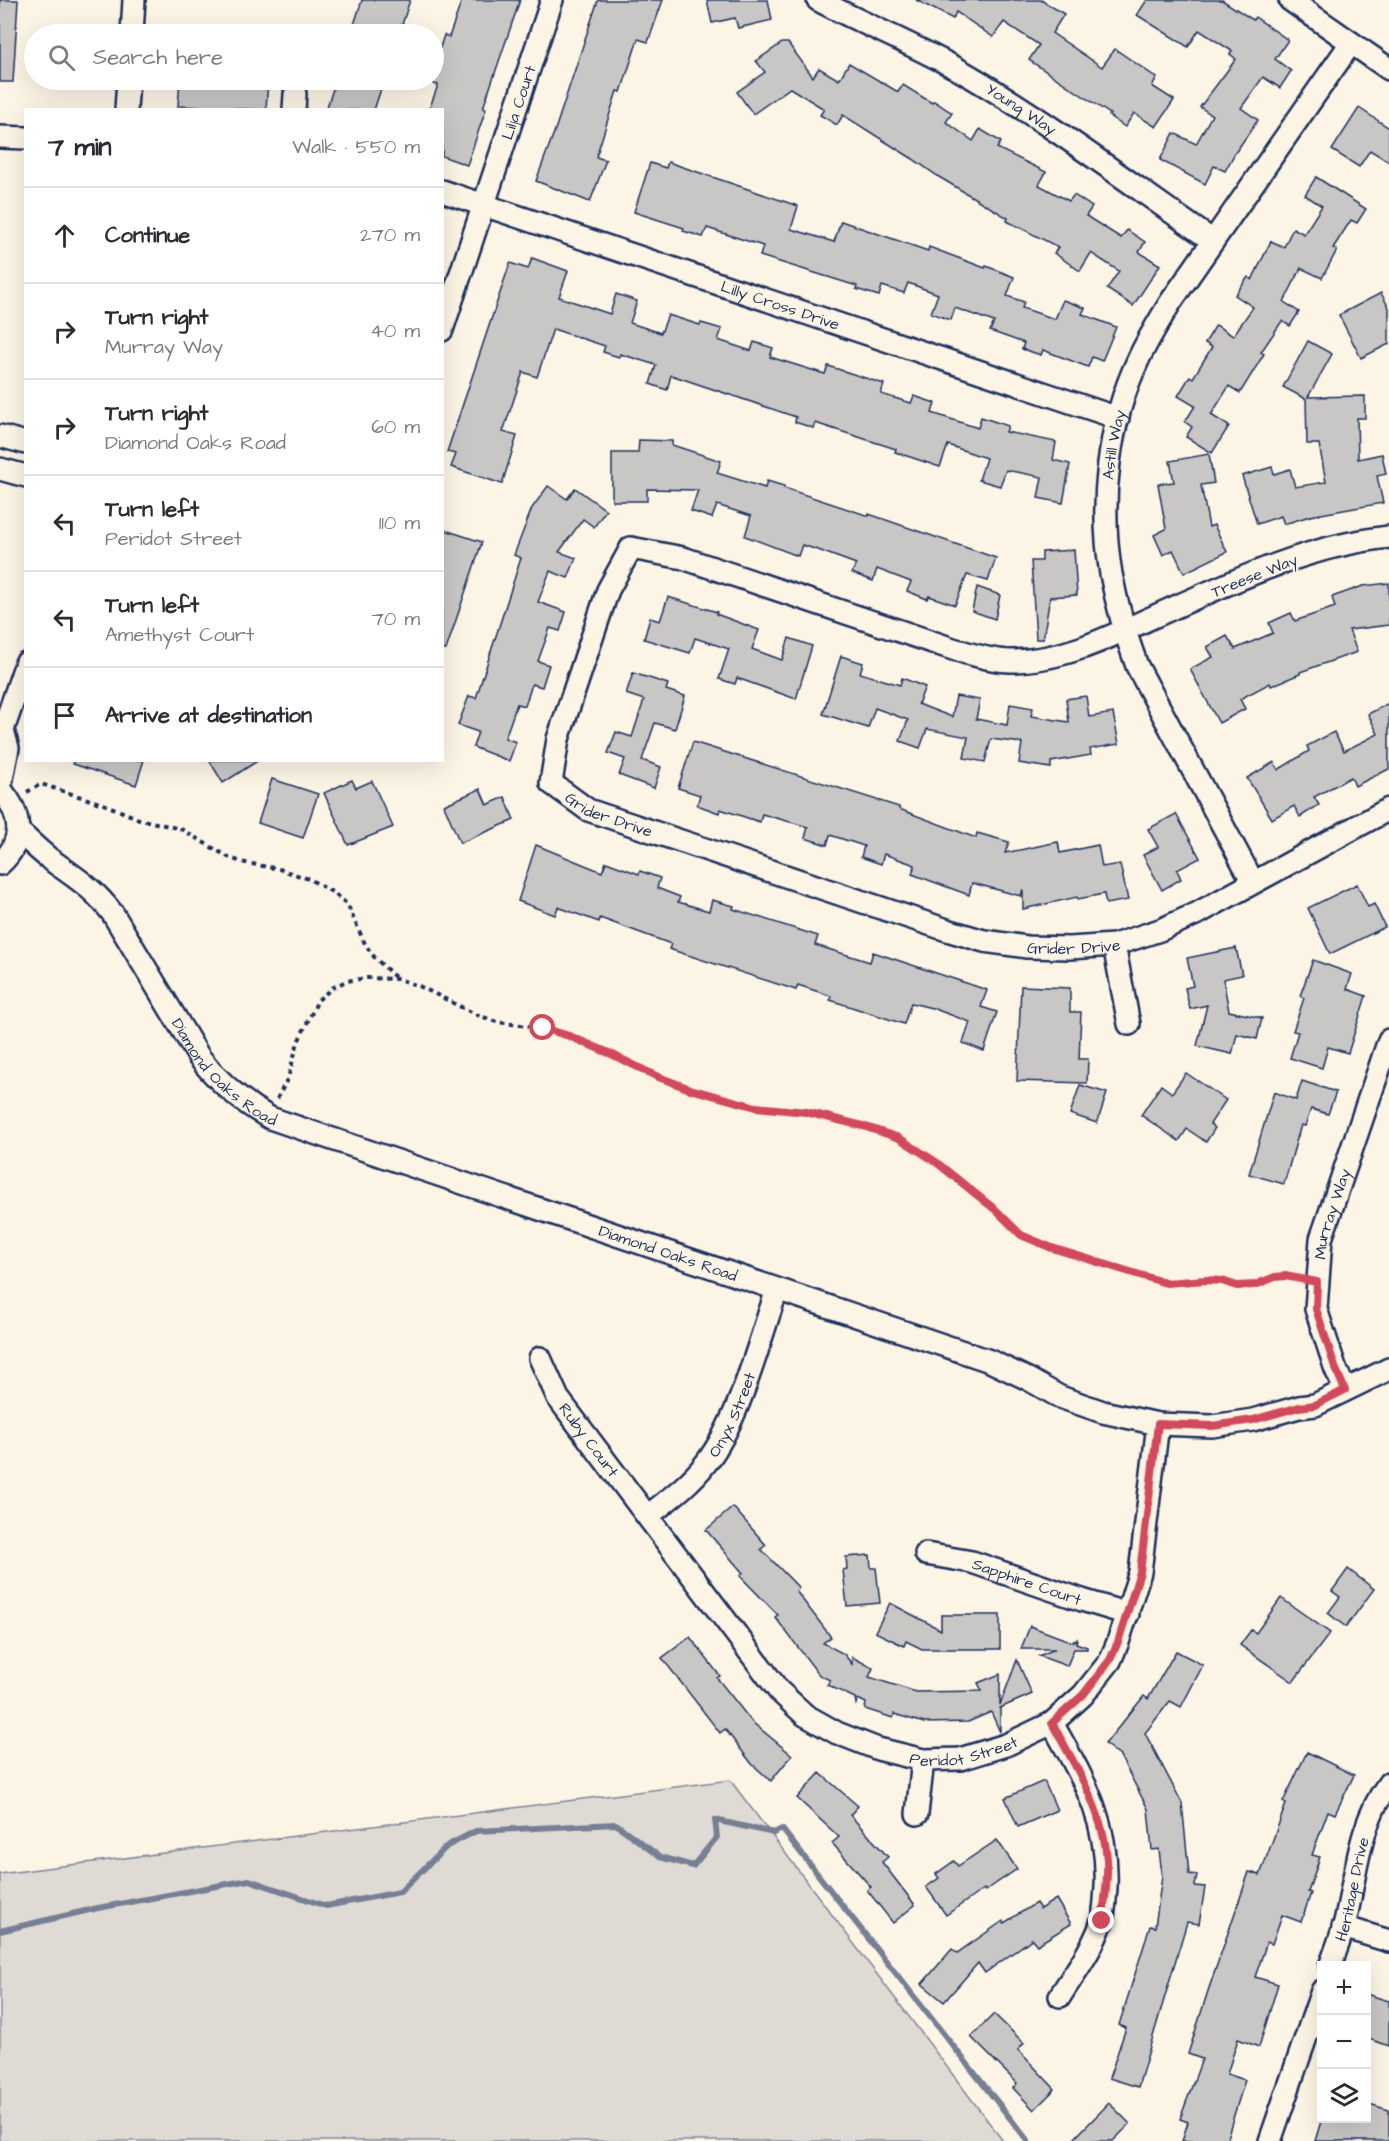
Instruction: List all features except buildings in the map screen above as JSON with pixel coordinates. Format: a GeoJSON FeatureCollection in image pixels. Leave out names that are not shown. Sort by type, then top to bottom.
{"type":"FeatureCollection","features":[{"type":"Feature","properties":{"kind":"street"},"geometry":{"type":"LineString","coordinates":[[133,24],[134,0]]}},
{"type":"Feature","properties":{"kind":"street","name":"Lilja Court"},"geometry":{"type":"LineString","coordinates":[[444,324],[552,0]]}},
{"type":"Feature","properties":{"kind":"street","name":"Young Way"},"geometry":{"type":"LineString","coordinates":[[818,0],[932,55],[969,76],[1016,105],[1213,241]]}},
{"type":"Feature","properties":{"kind":"street"},"geometry":{"type":"LineString","coordinates":[[1290,0],[1389,69]]}},
{"type":"Feature","properties":{"kind":"street","name":"Astill Way"},"geometry":{"type":"LineString","coordinates":[[1253,882],[1137,666],[1124,631],[1111,573],[1107,528],[1107,488],[1111,452],[1118,418],[1131,378],[1152,333],[1351,43]]}},
{"type":"Feature","properties":{"kind":"street"},"geometry":{"type":"LineString","coordinates":[[126,108],[127,90]]}},
{"type":"Feature","properties":{"kind":"street"},"geometry":{"type":"LineString","coordinates":[[0,137],[24,138]]}},
{"type":"Feature","properties":{"kind":"street","name":"Lilly Cross Drive"},"geometry":{"type":"LineString","coordinates":[[444,192],[1118,418]]}},
{"type":"Feature","properties":{"kind":"street"},"geometry":{"type":"LineString","coordinates":[[0,436],[24,442]]}},
{"type":"Feature","properties":{"kind":"street"},"geometry":{"type":"LineString","coordinates":[[0,468],[24,475]]}},
{"type":"Feature","properties":{"kind":"street","name":"Treese Way"},"geometry":{"type":"LineString","coordinates":[[1124,631],[1286,560],[1332,547],[1389,537]]}},
{"type":"Feature","properties":{"kind":"street","name":"Grider Drive"},"geometry":{"type":"LineString","coordinates":[[1124,631],[1099,642],[1041,658],[1010,661],[985,658],[953,650],[683,558],[631,548],[605,600],[558,739],[550,783],[588,810],[984,941],[1028,947],[1070,948],[1114,945],[1169,926],[1198,913],[1388,812]]}},
{"type":"Feature","properties":{"kind":"street"},"geometry":{"type":"LineString","coordinates":[[3,861],[14,847],[18,831],[17,816],[5,795],[8,748],[2,731],[24,668]]}},
{"type":"Feature","properties":{"kind":"street","name":"Diamond Oaks Road"},"geometry":{"type":"LineString","coordinates":[[18,831],[53,862],[86,884],[100,898],[113,914],[186,1039],[210,1071],[245,1104],[270,1118],[990,1361],[1060,1397],[1103,1412],[1158,1424],[1212,1426],[1253,1420],[1299,1407],[1315,1405],[1389,1369]]}},
{"type":"Feature","properties":{"kind":"street","name":"Diamond Oaks Road"},"geometry":{"type":"LineString","coordinates":[[3,861],[53,862]]}},
{"type":"Feature","properties":{"kind":"street"},"geometry":{"type":"LineString","coordinates":[[1114,945],[1129,1024]]}},
{"type":"Feature","properties":{"kind":"street","name":"Murray Way"},"geometry":{"type":"LineString","coordinates":[[1345,1390],[1316,1309],[1321,1239],[1389,1040]]}},
{"type":"Feature","properties":{"kind":"street","name":"Onyx Street"},"geometry":{"type":"LineString","coordinates":[[648,1516],[704,1466],[724,1438],[777,1290]]}},
{"type":"Feature","properties":{"kind":"street","name":"Ruby Court"},"geometry":{"type":"LineString","coordinates":[[540,1358],[558,1398],[648,1516]]}},
{"type":"Feature","properties":{"kind":"street","name":"Peridot Street"},"geometry":{"type":"LineString","coordinates":[[648,1516],[779,1691],[805,1715],[837,1733],[878,1749],[923,1760],[960,1759],[1006,1745],[1052,1723],[1083,1695],[1110,1660],[1128,1614],[1140,1572],[1158,1424]]}},
{"type":"Feature","properties":{"kind":"street","name":"Sapphire Court"},"geometry":{"type":"LineString","coordinates":[[926,1554],[972,1562],[1128,1614]]}},
{"type":"Feature","properties":{"kind":"street"},"geometry":{"type":"LineString","coordinates":[[1052,1723],[1080,1774],[1092,1802],[1102,1832],[1107,1860],[1102,1921],[1091,1948],[1060,1996]]}},
{"type":"Feature","properties":{"kind":"street"},"geometry":{"type":"LineString","coordinates":[[916,1814],[923,1760]]}},
{"type":"Feature","properties":{"kind":"street","name":"Heritage Drive"},"geometry":{"type":"LineString","coordinates":[[1331,1961],[1343,1927],[1359,1846],[1379,1796],[1389,1782]]}},
{"type":"Feature","properties":{"kind":"street"},"geometry":{"type":"LineString","coordinates":[[1343,1927],[1389,1941]]}},
{"type":"Feature","properties":{"kind":"street"},"geometry":{"type":"LineString","coordinates":[[1270,2141],[1317,2005]]}},
{"type":"Feature","properties":{"kind":"path"},"geometry":{"type":"LineString","coordinates":[[5,795],[40,784],[106,805],[139,819],[181,830],[241,862],[279,869],[309,879],[347,904],[366,946],[375,958],[398,979]]}},
{"type":"Feature","properties":{"kind":"path"},"geometry":{"type":"LineString","coordinates":[[270,1118],[279,1092],[288,1078],[297,1042],[318,1000],[332,988],[346,981],[367,978],[398,979],[419,986],[475,1014],[497,1022],[543,1028],[569,1036],[690,1089],[756,1107],[806,1112],[863,1126],[899,1138],[936,1162],[997,1211],[1021,1235],[1052,1248],[1166,1283],[1206,1280],[1222,1281],[1237,1286],[1255,1285],[1275,1277],[1285,1276],[1317,1282]]}},
{"type":"Feature","properties":{"kind":"shaded area"},"geometry":{"type":"Polygon","coordinates":[[[730,1780],[1003,2141],[0,2141],[0,1874],[730,1780]]]}},
{"type":"Feature","properties":{"kind":"waterway"},"geometry":{"type":"LineString","coordinates":[[0,1931],[98,1908],[249,1880],[326,1906],[400,1892],[447,1846],[476,1831],[616,1824],[660,1857],[693,1866],[717,1837],[715,1820],[774,1833],[782,1829],[1028,2141]]}},
{"type":"Feature","properties":{"kind":"route"},"geometry":{"type":"LineString","coordinates":[[543,1028],[569,1036],[690,1089],[756,1107],[806,1112],[863,1126],[899,1138],[936,1162],[997,1211],[1021,1235],[1052,1248],[1081,1255],[1166,1283],[1206,1280],[1222,1281],[1237,1286],[1255,1285],[1275,1277],[1285,1276],[1317,1282],[1316,1309],[1345,1390],[1315,1405],[1299,1407],[1253,1420],[1212,1426],[1158,1424],[1140,1572],[1128,1614],[1110,1660],[1083,1695],[1052,1723],[1080,1774],[1102,1832],[1107,1860],[1102,1921]]}}]}
